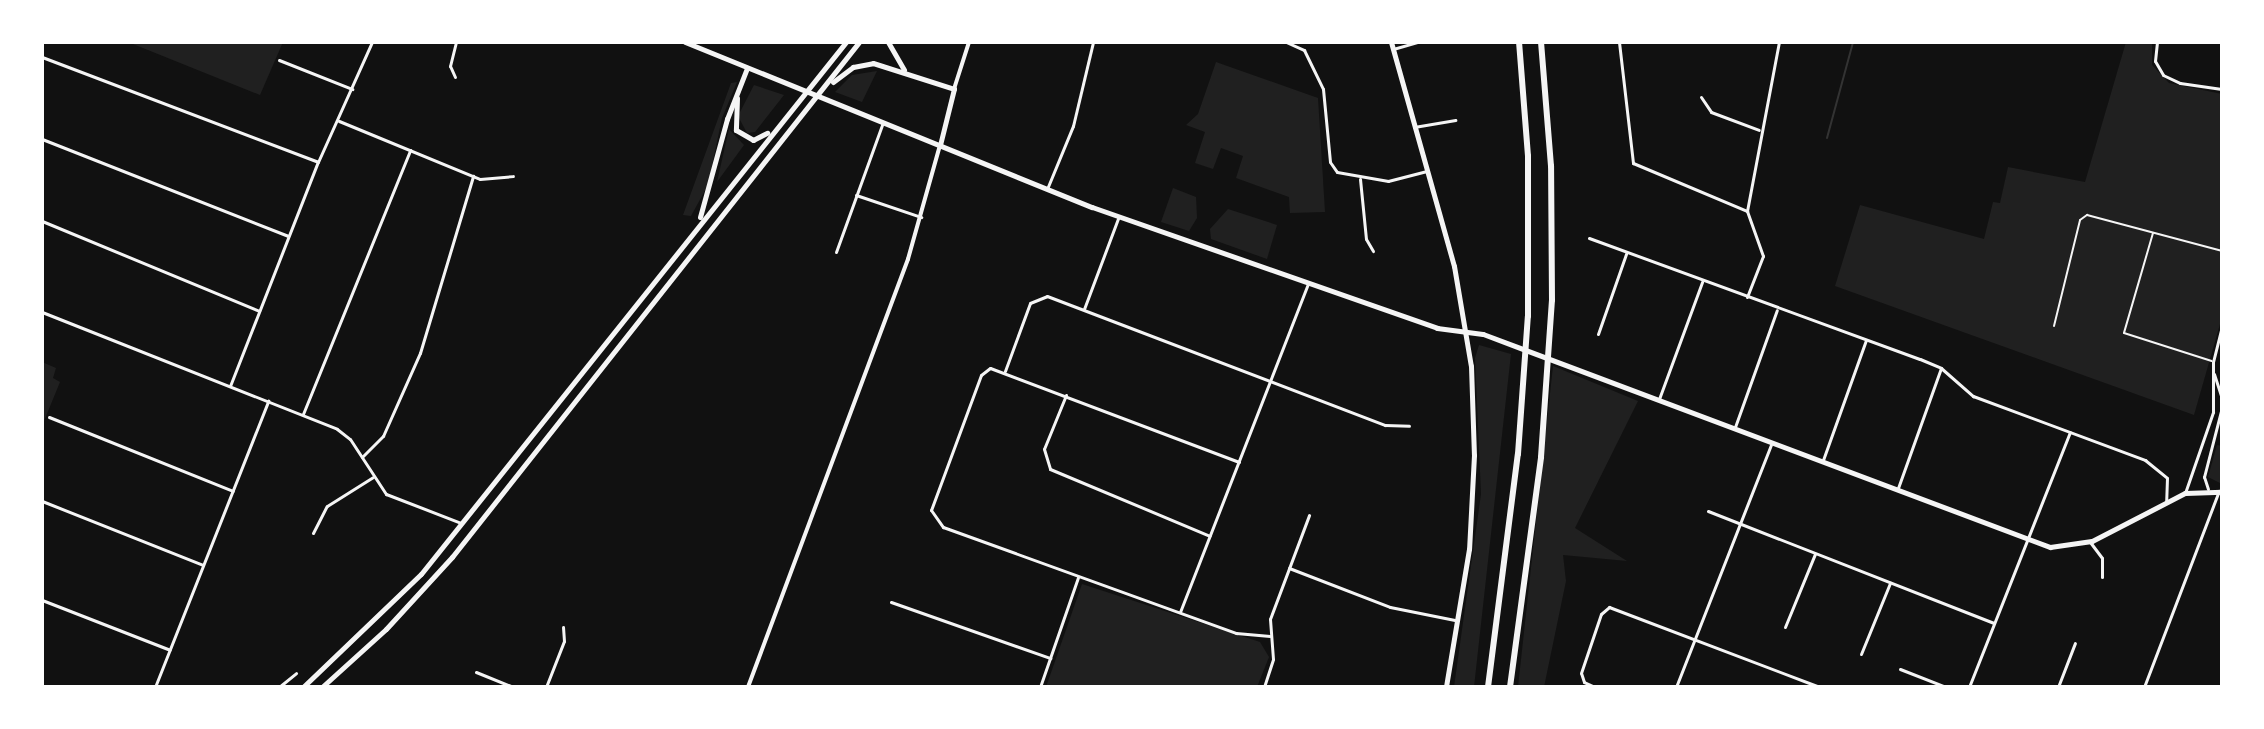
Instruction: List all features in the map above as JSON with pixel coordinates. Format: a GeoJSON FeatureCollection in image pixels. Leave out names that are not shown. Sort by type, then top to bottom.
{"type":"FeatureCollection","features":[{"type":"Feature","properties":{"kind":"highway"},"geometry":{"type":"LineString","coordinates":[[1488,687],[1518,454],[1528,316],[1528,156],[1519,42]]}},
{"type":"Feature","properties":{"kind":"highway"},"geometry":{"type":"LineString","coordinates":[[1510,687],[1541,457],[1552,300],[1551,166],[1541,42]]}},
{"type":"Feature","properties":{"kind":"main road"},"geometry":{"type":"LineString","coordinates":[[685,42],[1119,216],[1437,328],[1497,340],[1898,488],[2027,540],[2059,547],[2090,542],[2185,493],[2208,489],[2220,491]]}},
{"type":"Feature","properties":{"kind":"main road"},"geometry":{"type":"LineString","coordinates":[[303,687],[381,615],[462,524],[696,225],[846,42]]}},
{"type":"Feature","properties":{"kind":"main road"},"geometry":{"type":"LineString","coordinates":[[322,687],[386,629],[452,557],[859,42]]}},
{"type":"Feature","properties":{"kind":"main road"},"geometry":{"type":"LineString","coordinates":[[888,42],[905,71]]}},
{"type":"Feature","properties":{"kind":"main road"},"geometry":{"type":"LineString","coordinates":[[1392,45],[1468,333],[1474,455],[1459,621],[1446,687]]}},
{"type":"Feature","properties":{"kind":"main road"},"geometry":{"type":"LineString","coordinates":[[822,91],[859,65],[905,71],[954,89],[940,145]]}},
{"type":"Feature","properties":{"kind":"main road"},"geometry":{"type":"LineString","coordinates":[[696,225],[747,68]]}},
{"type":"Feature","properties":{"kind":"main road"},"geometry":{"type":"LineString","coordinates":[[739,89],[734,125],[741,136],[758,139],[780,121]]}},
{"type":"Feature","properties":{"kind":"street"},"geometry":{"type":"LineString","coordinates":[[230,387],[318,162],[372,42]]}},
{"type":"Feature","properties":{"kind":"street"},"geometry":{"type":"LineString","coordinates":[[455,77],[450,66],[456,42]]}},
{"type":"Feature","properties":{"kind":"street"},"geometry":{"type":"LineString","coordinates":[[954,89],[969,42]]}},
{"type":"Feature","properties":{"kind":"street"},"geometry":{"type":"LineString","coordinates":[[1047,189],[1073,126],[1093,42]]}},
{"type":"Feature","properties":{"kind":"street"},"geometry":{"type":"LineString","coordinates":[[1286,42],[1304,50],[1323,89],[1332,166],[1341,175],[1388,181],[1427,171]]}},
{"type":"Feature","properties":{"kind":"street"},"geometry":{"type":"LineString","coordinates":[[1392,45],[1418,42]]}},
{"type":"Feature","properties":{"kind":"street"},"geometry":{"type":"LineString","coordinates":[[1619,42],[1633,163],[1747,211]]}},
{"type":"Feature","properties":{"kind":"street"},"geometry":{"type":"LineString","coordinates":[[1747,297],[1764,247],[1747,211],[1759,130],[1780,54],[1779,42]]}},
{"type":"Feature","properties":{"kind":"street"},"geometry":{"type":"LineString","coordinates":[[2157,42],[2155,61],[2163,75],[2180,83],[2222,89]]}},
{"type":"Feature","properties":{"kind":"street"},"geometry":{"type":"LineString","coordinates":[[42,57],[318,162]]}},
{"type":"Feature","properties":{"kind":"street"},"geometry":{"type":"LineString","coordinates":[[279,60],[352,89]]}},
{"type":"Feature","properties":{"kind":"street"},"geometry":{"type":"LineString","coordinates":[[1701,97],[1711,112],[1759,130]]}},
{"type":"Feature","properties":{"kind":"street"},"geometry":{"type":"LineString","coordinates":[[1414,127],[1455,120]]}},
{"type":"Feature","properties":{"kind":"street"},"geometry":{"type":"LineString","coordinates":[[339,121],[487,181],[513,176]]}},
{"type":"Feature","properties":{"kind":"street"},"geometry":{"type":"LineString","coordinates":[[836,252],[883,122]]}},
{"type":"Feature","properties":{"kind":"street"},"geometry":{"type":"LineString","coordinates":[[42,139],[288,236]]}},
{"type":"Feature","properties":{"kind":"street"},"geometry":{"type":"LineString","coordinates":[[748,687],[922,217],[940,145]]}},
{"type":"Feature","properties":{"kind":"street"},"geometry":{"type":"LineString","coordinates":[[303,415],[410,150]]}},
{"type":"Feature","properties":{"kind":"street"},"geometry":{"type":"LineString","coordinates":[[362,457],[383,436],[420,353],[473,176]]}},
{"type":"Feature","properties":{"kind":"street"},"geometry":{"type":"LineString","coordinates":[[1360,179],[1366,239],[1373,251]]}},
{"type":"Feature","properties":{"kind":"street"},"geometry":{"type":"LineString","coordinates":[[856,195],[922,217]]}},
{"type":"Feature","properties":{"kind":"street"},"geometry":{"type":"LineString","coordinates":[[1084,309],[1119,216]]}},
{"type":"Feature","properties":{"kind":"street"},"geometry":{"type":"LineString","coordinates":[[42,221],[259,311]]}},
{"type":"Feature","properties":{"kind":"street"},"geometry":{"type":"LineString","coordinates":[[1589,238],[1941,368],[1973,396],[2153,464],[2167,478],[2166,501]]}},
{"type":"Feature","properties":{"kind":"street"},"geometry":{"type":"LineString","coordinates":[[1598,334],[1627,253]]}},
{"type":"Feature","properties":{"kind":"street"},"geometry":{"type":"LineString","coordinates":[[1659,399],[1703,281]]}},
{"type":"Feature","properties":{"kind":"street"},"geometry":{"type":"LineString","coordinates":[[1180,612],[1308,284]]}},
{"type":"Feature","properties":{"kind":"street"},"geometry":{"type":"LineString","coordinates":[[1005,371],[1035,297],[1047,296],[1385,425],[1409,426]]}},
{"type":"Feature","properties":{"kind":"street"},"geometry":{"type":"LineString","coordinates":[[1735,427],[1777,308]]}},
{"type":"Feature","properties":{"kind":"street"},"geometry":{"type":"LineString","coordinates":[[42,312],[344,433],[373,477],[398,501],[462,524]]}},
{"type":"Feature","properties":{"kind":"street"},"geometry":{"type":"LineString","coordinates":[[2185,493],[2211,419],[2213,364],[2222,327]]}},
{"type":"Feature","properties":{"kind":"street"},"geometry":{"type":"LineString","coordinates":[[1823,460],[1866,340]]}},
{"type":"Feature","properties":{"kind":"street"},"geometry":{"type":"LineString","coordinates":[[2213,364],[2222,399]]}},
{"type":"Feature","properties":{"kind":"street"},"geometry":{"type":"LineString","coordinates":[[1239,462],[1005,371],[990,368],[981,375],[931,510],[943,527],[1236,633],[1270,636]]}},
{"type":"Feature","properties":{"kind":"street"},"geometry":{"type":"LineString","coordinates":[[1898,488],[1941,368]]}},
{"type":"Feature","properties":{"kind":"street"},"geometry":{"type":"LineString","coordinates":[[1066,395],[1044,449],[1050,469],[1210,536]]}},
{"type":"Feature","properties":{"kind":"street"},"geometry":{"type":"LineString","coordinates":[[155,687],[268,401]]}},
{"type":"Feature","properties":{"kind":"street"},"geometry":{"type":"LineString","coordinates":[[2208,489],[2204,477],[2222,407]]}},
{"type":"Feature","properties":{"kind":"street"},"geometry":{"type":"LineString","coordinates":[[49,417],[233,491]]}},
{"type":"Feature","properties":{"kind":"street"},"geometry":{"type":"LineString","coordinates":[[1969,687],[2070,432]]}},
{"type":"Feature","properties":{"kind":"street"},"geometry":{"type":"LineString","coordinates":[[1676,687],[1773,441]]}},
{"type":"Feature","properties":{"kind":"street"},"geometry":{"type":"LineString","coordinates":[[313,533],[327,506],[373,477]]}},
{"type":"Feature","properties":{"kind":"street"},"geometry":{"type":"LineString","coordinates":[[2144,687],[2220,491]]}},
{"type":"Feature","properties":{"kind":"street"},"geometry":{"type":"LineString","coordinates":[[42,501],[203,565]]}},
{"type":"Feature","properties":{"kind":"street"},"geometry":{"type":"LineString","coordinates":[[1708,511],[1994,623]]}},
{"type":"Feature","properties":{"kind":"street"},"geometry":{"type":"LineString","coordinates":[[1264,687],[1273,659],[1270,619],[1309,515]]}},
{"type":"Feature","properties":{"kind":"street"},"geometry":{"type":"LineString","coordinates":[[2090,542],[2102,558],[2102,577]]}},
{"type":"Feature","properties":{"kind":"street"},"geometry":{"type":"LineString","coordinates":[[1785,627],[1815,554]]}},
{"type":"Feature","properties":{"kind":"street"},"geometry":{"type":"LineString","coordinates":[[1289,568],[1390,607],[1459,621]]}},
{"type":"Feature","properties":{"kind":"street"},"geometry":{"type":"LineString","coordinates":[[1040,687],[1079,575]]}},
{"type":"Feature","properties":{"kind":"street"},"geometry":{"type":"LineString","coordinates":[[1861,654],[1890,583]]}},
{"type":"Feature","properties":{"kind":"street"},"geometry":{"type":"LineString","coordinates":[[42,600],[170,650]]}},
{"type":"Feature","properties":{"kind":"street"},"geometry":{"type":"LineString","coordinates":[[891,602],[1050,658]]}},
{"type":"Feature","properties":{"kind":"street"},"geometry":{"type":"LineString","coordinates":[[1595,687],[1584,682],[1581,673],[1604,609],[1615,608],[1820,687]]}},
{"type":"Feature","properties":{"kind":"street"},"geometry":{"type":"LineString","coordinates":[[546,687],[564,641],[563,627]]}},
{"type":"Feature","properties":{"kind":"street"},"geometry":{"type":"LineString","coordinates":[[2058,687],[2075,643]]}},
{"type":"Feature","properties":{"kind":"street"},"geometry":{"type":"LineString","coordinates":[[1900,669],[1946,687]]}},
{"type":"Feature","properties":{"kind":"street"},"geometry":{"type":"LineString","coordinates":[[476,672],[513,687]]}},
{"type":"Feature","properties":{"kind":"street"},"geometry":{"type":"LineString","coordinates":[[279,687],[296,673]]}},
{"type":"Feature","properties":{"kind":"lane"},"geometry":{"type":"LineString","coordinates":[[2054,326],[2082,217],[2154,232],[2222,251]]}},
{"type":"Feature","properties":{"kind":"lane"},"geometry":{"type":"LineString","coordinates":[[2154,232],[2124,333],[2213,364]]}},
{"type":"Feature","properties":{"kind":"lane"},"geometry":{"type":"LineString","coordinates":[[2211,419],[2220,422]]}},
{"type":"Feature","properties":{"kind":"shaded area"},"geometry":{"type":"Polygon","coordinates":[[[128,42],[283,42],[260,95],[128,42]]]}},
{"type":"Feature","properties":{"kind":"shaded area"},"geometry":{"type":"Polygon","coordinates":[[[2126,42],[2152,42],[2152,65],[2169,83],[2222,94],[2222,317],[2194,415],[1835,286],[1860,205],[1984,239],[1993,202],[2000,203],[2008,167],[2085,182],[2126,42]]]}},
{"type":"Feature","properties":{"kind":"shaded area"},"geometry":{"type":"Polygon","coordinates":[[[1216,62],[1318,98],[1325,212],[1290,213],[1289,197],[1236,178],[1243,156],[1221,148],[1213,169],[1195,163],[1205,132],[1186,125],[1198,114],[1216,62]]]}},
{"type":"Feature","properties":{"kind":"shaded area"},"geometry":{"type":"Polygon","coordinates":[[[877,71],[862,102],[835,92],[852,75],[877,71]]]}},
{"type":"Feature","properties":{"kind":"shaded area"},"geometry":{"type":"Polygon","coordinates":[[[737,82],[722,118],[708,185],[691,216],[683,215],[731,83],[737,82]]]}},
{"type":"Feature","properties":{"kind":"shaded area"},"geometry":{"type":"Polygon","coordinates":[[[754,85],[784,95],[755,132],[747,133],[738,116],[754,85]]]}},
{"type":"Feature","properties":{"kind":"shaded area"},"geometry":{"type":"Polygon","coordinates":[[[729,129],[744,145],[717,182],[729,129]]]}},
{"type":"Feature","properties":{"kind":"shaded area"},"geometry":{"type":"Polygon","coordinates":[[[1173,188],[1196,197],[1197,218],[1189,231],[1161,222],[1173,188]]]}},
{"type":"Feature","properties":{"kind":"shaded area"},"geometry":{"type":"Polygon","coordinates":[[[1228,209],[1277,225],[1267,259],[1211,239],[1210,229],[1228,209]]]}},
{"type":"Feature","properties":{"kind":"shaded area"},"geometry":{"type":"Polygon","coordinates":[[[1479,345],[1511,354],[1474,687],[1454,687],[1481,494],[1475,358],[1479,345]]]}},
{"type":"Feature","properties":{"kind":"shaded area"},"geometry":{"type":"Polygon","coordinates":[[[42,362],[56,368],[53,378],[60,382],[42,426],[42,362]]]}},
{"type":"Feature","properties":{"kind":"shaded area"},"geometry":{"type":"Polygon","coordinates":[[[1553,366],[1638,401],[1575,528],[1627,561],[1563,555],[1566,581],[1544,687],[1518,687],[1553,366]]]}},
{"type":"Feature","properties":{"kind":"shaded area"},"geometry":{"type":"Polygon","coordinates":[[[2217,445],[2222,446],[2222,484],[2208,477],[2217,445]]]}},
{"type":"Feature","properties":{"kind":"shaded area"},"geometry":{"type":"Polygon","coordinates":[[[1082,584],[1260,642],[1269,657],[1257,687],[1046,687],[1082,584]]]}},
{"type":"Feature","properties":{"kind":"waterway"},"geometry":{"type":"LineString","coordinates":[[1827,138],[1853,42]]}}]}
